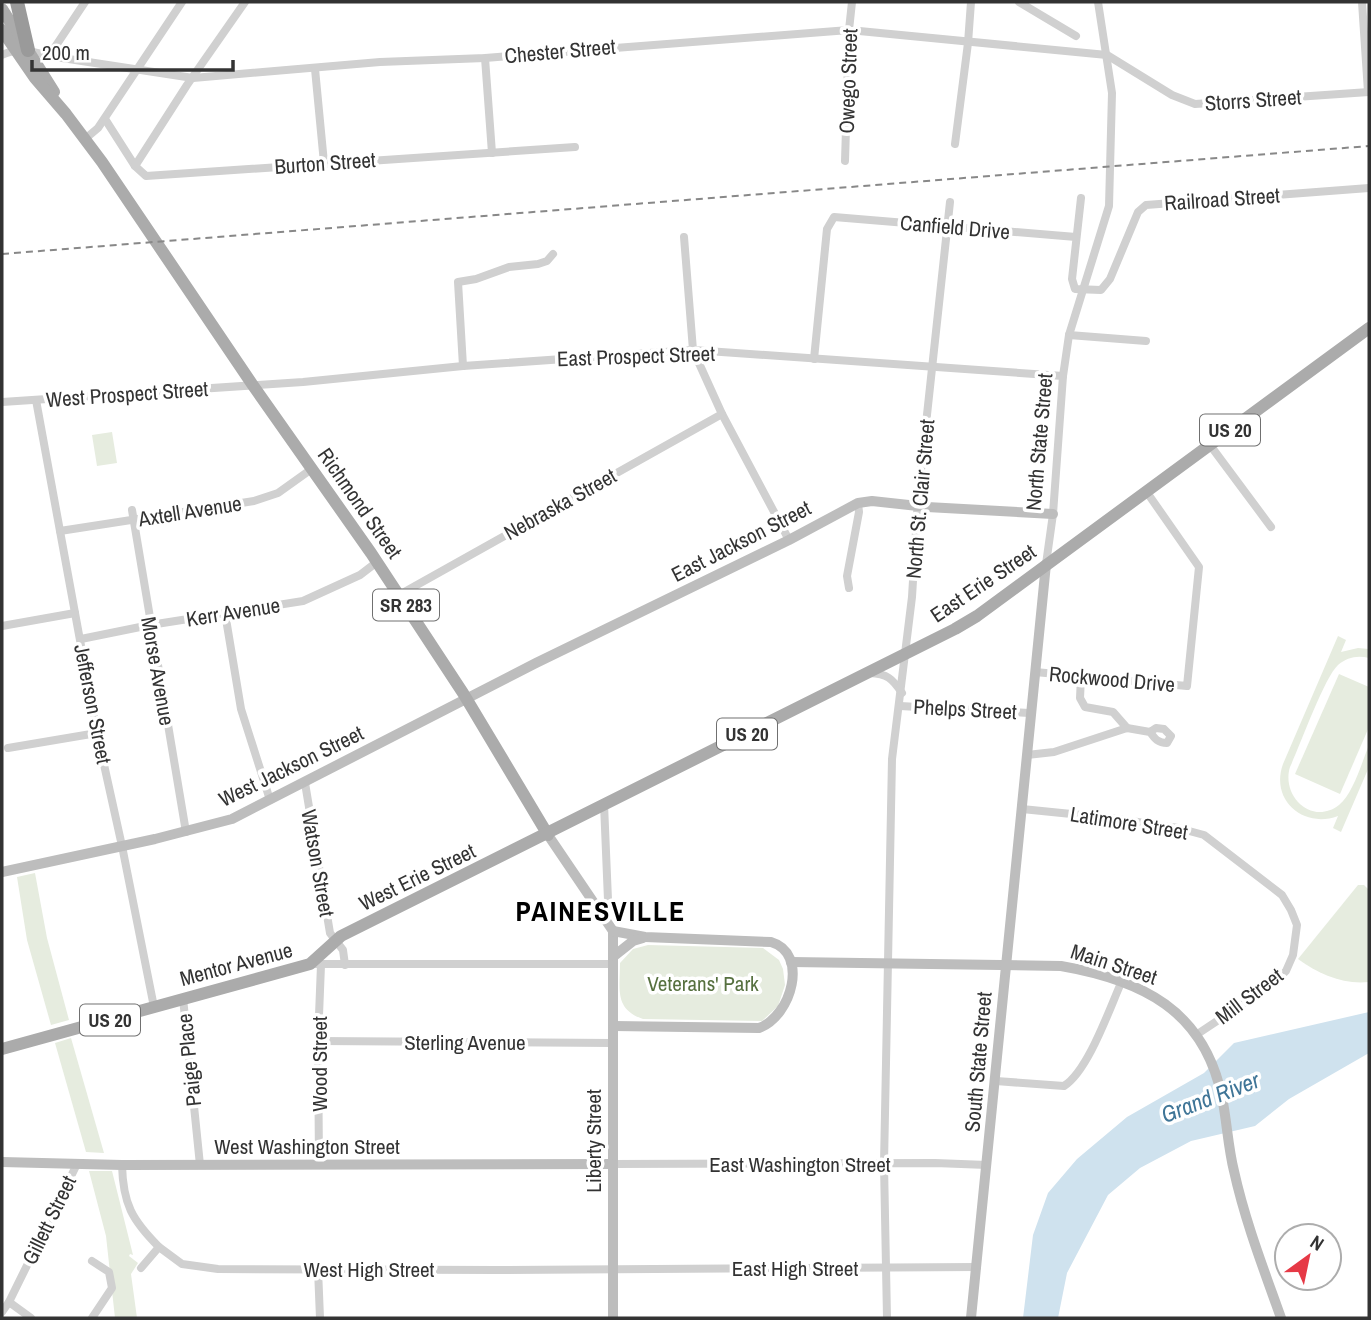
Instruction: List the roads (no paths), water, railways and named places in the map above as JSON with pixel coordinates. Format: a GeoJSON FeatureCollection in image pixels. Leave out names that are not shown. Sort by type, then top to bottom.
{"type":"FeatureCollection","features":[{"type":"Feature","properties":{"kind":"highway"},"geometry":{"type":"LineString","coordinates":[[15,51],[18,2]]}},
{"type":"Feature","properties":{"kind":"main road","name":"Richmond Street"},"geometry":{"type":"LineString","coordinates":[[2,9],[15,51]]}},
{"type":"Feature","properties":{"kind":"main road","name":"Richmond Street"},"geometry":{"type":"LineString","coordinates":[[2,30],[15,51],[85,139],[377,562],[466,700],[548,835]]}},
{"type":"Feature","properties":{"kind":"main road","name":"East Erie Street"},"geometry":{"type":"LineString","coordinates":[[548,835],[604,804],[870,673],[977,616],[1369,328]]}},
{"type":"Feature","properties":{"kind":"main road","name":"West Erie Street"},"geometry":{"type":"LineString","coordinates":[[315,965],[341,936],[548,835]]}},
{"type":"Feature","properties":{"kind":"main road","name":"Mentor Avenue"},"geometry":{"type":"LineString","coordinates":[[2,1049],[183,998],[315,965]]}},
{"type":"Feature","properties":{"kind":"street"},"geometry":{"type":"LineString","coordinates":[[49,56],[85,2]]}},
{"type":"Feature","properties":{"kind":"street"},"geometry":{"type":"LineString","coordinates":[[85,139],[98,128],[182,2]]}},
{"type":"Feature","properties":{"kind":"street"},"geometry":{"type":"LineString","coordinates":[[105,118],[135,166],[245,2]]}},
{"type":"Feature","properties":{"kind":"street","name":"Owego Street"},"geometry":{"type":"LineString","coordinates":[[845,161],[852,2]]}},
{"type":"Feature","properties":{"kind":"street"},"geometry":{"type":"LineString","coordinates":[[955,144],[971,2]]}},
{"type":"Feature","properties":{"kind":"street"},"geometry":{"type":"LineString","coordinates":[[1019,2],[1076,36]]}},
{"type":"Feature","properties":{"kind":"street","name":"North State Street"},"geometry":{"type":"LineString","coordinates":[[1022,809],[1053,514],[1063,376],[1069,335],[1110,206],[1112,93],[1098,2]]}},
{"type":"Feature","properties":{"kind":"street"},"geometry":{"type":"LineString","coordinates":[[1362,2],[1369,92]]}},
{"type":"Feature","properties":{"kind":"street","name":"Chester Street"},"geometry":{"type":"LineString","coordinates":[[15,51],[193,78],[380,61],[485,58],[849,30],[1107,55]]}},
{"type":"Feature","properties":{"kind":"street","name":"Storrs Street"},"geometry":{"type":"LineString","coordinates":[[1107,55],[1171,95],[1195,104],[1369,92]]}},
{"type":"Feature","properties":{"kind":"street"},"geometry":{"type":"LineString","coordinates":[[485,58],[492,153]]}},
{"type":"Feature","properties":{"kind":"street"},"geometry":{"type":"LineString","coordinates":[[315,69],[324,163]]}},
{"type":"Feature","properties":{"kind":"street","name":"Burton Street"},"geometry":{"type":"LineString","coordinates":[[135,166],[146,176],[575,147]]}},
{"type":"Feature","properties":{"kind":"street","name":"Railroad Street"},"geometry":{"type":"LineString","coordinates":[[1084,289],[1101,290],[1110,279],[1138,212],[1146,205],[1369,188]]}},
{"type":"Feature","properties":{"kind":"street"},"geometry":{"type":"LineString","coordinates":[[1081,198],[1072,279],[1075,289],[1084,289]]}},
{"type":"Feature","properties":{"kind":"street","name":"North St. Clair Street"},"geometry":{"type":"LineString","coordinates":[[887,1318],[884,1164],[892,769],[902,693],[950,202]]}},
{"type":"Feature","properties":{"kind":"street","name":"Canfield Drive"},"geometry":{"type":"LineString","coordinates":[[814,359],[827,229],[834,217],[1076,237]]}},
{"type":"Feature","properties":{"kind":"street"},"geometry":{"type":"LineString","coordinates":[[684,237],[693,350],[722,414],[789,540]]}},
{"type":"Feature","properties":{"kind":"street"},"geometry":{"type":"LineString","coordinates":[[463,366],[458,282],[476,279],[509,267],[538,264],[547,261],[554,254]]}},
{"type":"Feature","properties":{"kind":"street"},"geometry":{"type":"LineString","coordinates":[[1069,335],[1146,341]]}},
{"type":"Feature","properties":{"kind":"street","name":"East Prospect Street"},"geometry":{"type":"LineString","coordinates":[[252,384],[693,350],[1063,376]]}},
{"type":"Feature","properties":{"kind":"street","name":"West Prospect Street"},"geometry":{"type":"LineString","coordinates":[[2,402],[252,384]]}},
{"type":"Feature","properties":{"kind":"street","name":"Jefferson Street"},"geometry":{"type":"LineString","coordinates":[[36,400],[97,733],[154,1007]]}},
{"type":"Feature","properties":{"kind":"street","name":"Nebraska Street"},"geometry":{"type":"LineString","coordinates":[[399,595],[722,414]]}},
{"type":"Feature","properties":{"kind":"street"},"geometry":{"type":"LineString","coordinates":[[1210,445],[1271,527]]}},
{"type":"Feature","properties":{"kind":"street","name":"Axtell Avenue"},"geometry":{"type":"LineString","coordinates":[[60,531],[254,501],[278,493],[313,468]]}},
{"type":"Feature","properties":{"kind":"street","name":"Rockwood Drive"},"geometry":{"type":"LineString","coordinates":[[1035,672],[1187,686],[1199,567],[1146,491]]}},
{"type":"Feature","properties":{"kind":"street","name":"East Jackson Street"},"geometry":{"type":"LineString","coordinates":[[466,700],[858,503],[872,501],[1053,514]]}},
{"type":"Feature","properties":{"kind":"street"},"geometry":{"type":"LineString","coordinates":[[849,588],[847,576],[859,512],[858,503]]}},
{"type":"Feature","properties":{"kind":"street","name":"Morse Avenue"},"geometry":{"type":"LineString","coordinates":[[132,510],[186,832]]}},
{"type":"Feature","properties":{"kind":"street","name":"Kerr Avenue"},"geometry":{"type":"LineString","coordinates":[[81,639],[150,625],[303,601],[360,575],[377,562]]}},
{"type":"Feature","properties":{"kind":"street"},"geometry":{"type":"LineString","coordinates":[[2,626],[75,613]]}},
{"type":"Feature","properties":{"kind":"street"},"geometry":{"type":"LineString","coordinates":[[225,613],[241,709],[270,800]]}},
{"type":"Feature","properties":{"kind":"street"},"geometry":{"type":"LineString","coordinates":[[870,673],[885,674],[892,678],[902,693]]}},
{"type":"Feature","properties":{"kind":"street"},"geometry":{"type":"LineString","coordinates":[[1081,677],[1080,698],[1085,707],[1113,712],[1127,728]]}},
{"type":"Feature","properties":{"kind":"street","name":"West Jackson Street"},"geometry":{"type":"LineString","coordinates":[[2,872],[186,832],[232,819],[466,700]]}},
{"type":"Feature","properties":{"kind":"street","name":"Phelps Street"},"geometry":{"type":"LineString","coordinates":[[900,706],[1030,713]]}},
{"type":"Feature","properties":{"kind":"street"},"geometry":{"type":"LineString","coordinates":[[1027,755],[1054,752],[1127,728],[1150,732]]}},
{"type":"Feature","properties":{"kind":"street"},"geometry":{"type":"LineString","coordinates":[[8,748],[97,733]]}},
{"type":"Feature","properties":{"kind":"street","name":"Watson Street"},"geometry":{"type":"LineString","coordinates":[[305,783],[330,933],[343,950],[345,965]]}},
{"type":"Feature","properties":{"kind":"street"},"geometry":{"type":"LineString","coordinates":[[602,914],[607,900],[604,804]]}},
{"type":"Feature","properties":{"kind":"street","name":"Latimore Street"},"geometry":{"type":"LineString","coordinates":[[1022,809],[1111,818],[1178,828],[1204,835],[1267,882],[1282,895],[1291,909]]}},
{"type":"Feature","properties":{"kind":"street","name":"South State Street"},"geometry":{"type":"LineString","coordinates":[[971,1318],[1022,809]]}},
{"type":"Feature","properties":{"kind":"street","name":"Richmond Street"},"geometry":{"type":"LineString","coordinates":[[548,835],[613,931]]}},
{"type":"Feature","properties":{"kind":"street","name":"Mill Street"},"geometry":{"type":"LineString","coordinates":[[1199,1040],[1286,971],[1293,955],[1297,925],[1291,909]]}},
{"type":"Feature","properties":{"kind":"street"},"geometry":{"type":"LineString","coordinates":[[613,960],[613,931],[645,937],[771,942],[783,948],[791,962],[789,996],[775,1019],[759,1028],[614,1026]]}},
{"type":"Feature","properties":{"kind":"street"},"geometry":{"type":"LineString","coordinates":[[613,960],[633,942],[645,937]]}},
{"type":"Feature","properties":{"kind":"street","name":"Mentor Avenue"},"geometry":{"type":"LineString","coordinates":[[315,965],[613,960]]}},
{"type":"Feature","properties":{"kind":"street","name":"Liberty Street"},"geometry":{"type":"LineString","coordinates":[[613,960],[613,1318]]}},
{"type":"Feature","properties":{"kind":"street","name":"Main Street"},"geometry":{"type":"LineString","coordinates":[[791,962],[1061,966],[1121,983],[1159,998],[1188,1024],[1213,1068],[1220,1090],[1240,1199],[1281,1318]]}},
{"type":"Feature","properties":{"kind":"street","name":"Wood Street"},"geometry":{"type":"LineString","coordinates":[[315,965],[319,1164]]}},
{"type":"Feature","properties":{"kind":"street"},"geometry":{"type":"LineString","coordinates":[[996,1081],[1064,1086],[1073,1080],[1093,1045],[1121,983]]}},
{"type":"Feature","properties":{"kind":"street","name":"Paige Place"},"geometry":{"type":"LineString","coordinates":[[183,998],[200,1165]]}},
{"type":"Feature","properties":{"kind":"street","name":"Sterling Avenue"},"geometry":{"type":"LineString","coordinates":[[318,1041],[612,1043]]}},
{"type":"Feature","properties":{"kind":"street","name":"West Washington Street"},"geometry":{"type":"LineString","coordinates":[[2,1162],[122,1165],[611,1164]]}},
{"type":"Feature","properties":{"kind":"street","name":"Gillett Street"},"geometry":{"type":"LineString","coordinates":[[2,1312],[9,1303],[77,1164]]}},
{"type":"Feature","properties":{"kind":"street","name":"East Washington Street"},"geometry":{"type":"LineString","coordinates":[[611,1164],[987,1165]]}},
{"type":"Feature","properties":{"kind":"street","name":"West High Street"},"geometry":{"type":"LineString","coordinates":[[122,1165],[127,1203],[136,1224],[159,1247],[182,1264],[207,1269],[612,1269]]}},
{"type":"Feature","properties":{"kind":"street"},"geometry":{"type":"LineString","coordinates":[[141,1268],[159,1247]]}},
{"type":"Feature","properties":{"kind":"street"},"geometry":{"type":"LineString","coordinates":[[92,1261],[109,1272],[113,1288],[92,1318]]}},
{"type":"Feature","properties":{"kind":"street","name":"East High Street"},"geometry":{"type":"LineString","coordinates":[[612,1269],[977,1267]]}},
{"type":"Feature","properties":{"kind":"street"},"geometry":{"type":"LineString","coordinates":[[318,1269],[320,1318]]}},
{"type":"Feature","properties":{"kind":"street"},"geometry":{"type":"LineString","coordinates":[[9,1303],[31,1318]]}},
{"type":"Feature","properties":{"kind":"water","name":"Grand River"},"geometry":{"type":"Polygon","coordinates":[[[1369,1012],[1369,1053],[1289,1099],[1255,1126],[1191,1141],[1140,1168],[1108,1195],[1067,1273],[1058,1318],[1023,1318],[1033,1235],[1048,1193],[1077,1159],[1127,1117],[1204,1073],[1234,1043],[1369,1012]]]}},
{"type":"Feature","properties":{"kind":"railway"},"geometry":{"type":"LineString","coordinates":[[2,254],[1369,146]]}},
{"type":"Feature","properties":{"kind":"district","name":"PAINESVILLE"},"geometry":{"type":"Point","coordinates":[601,911]}},
{"type":"Feature","properties":{"kind":"park label","name":"Veterans' Park"},"geometry":{"type":"Point","coordinates":[703,983]}}]}
